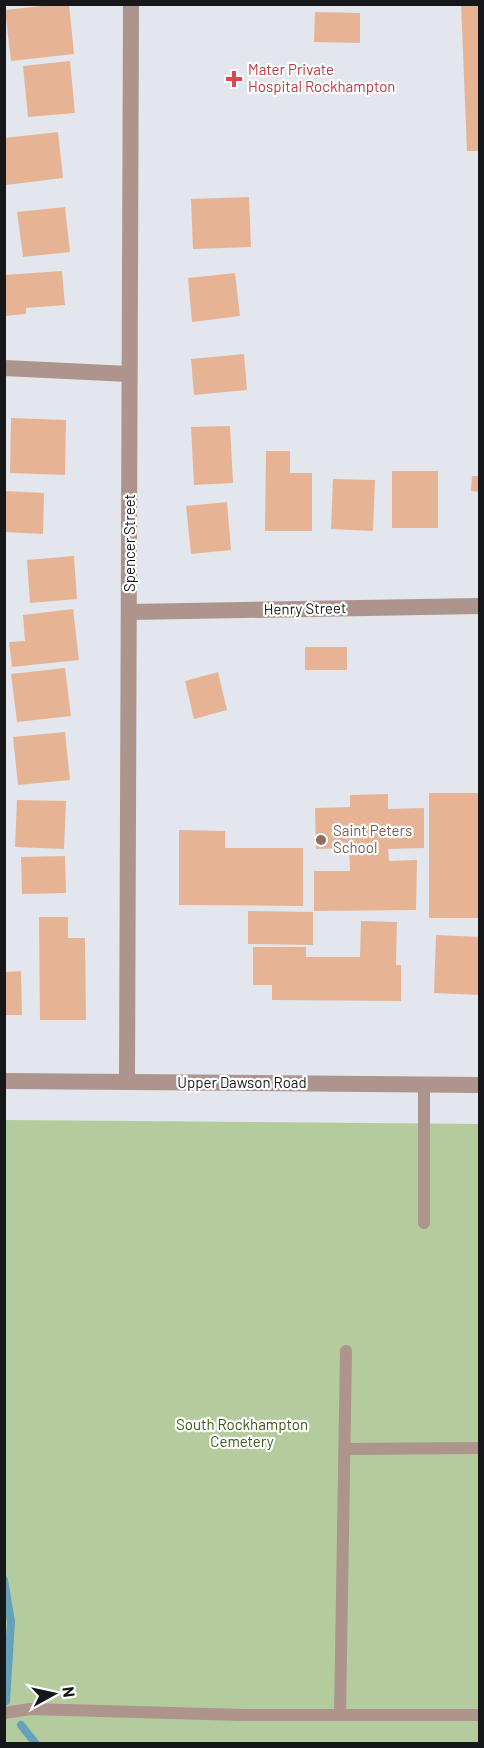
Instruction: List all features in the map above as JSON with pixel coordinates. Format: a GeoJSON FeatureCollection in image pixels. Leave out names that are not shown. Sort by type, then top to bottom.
{"type":"FeatureCollection","features":[{"type":"Feature","properties":{"kind":"street","name":"Spencer Street"},"geometry":{"type":"LineString","coordinates":[[127,1082],[131,4]]}},
{"type":"Feature","properties":{"kind":"street"},"geometry":{"type":"LineString","coordinates":[[4,368],[129,374]]}},
{"type":"Feature","properties":{"kind":"street","name":"Henry Street"},"geometry":{"type":"LineString","coordinates":[[130,612],[480,606]]}},
{"type":"Feature","properties":{"kind":"street","name":"Upper Dawson Road"},"geometry":{"type":"LineString","coordinates":[[4,1081],[480,1085]]}},
{"type":"Feature","properties":{"kind":"lane"},"geometry":{"type":"LineString","coordinates":[[424,1085],[424,1223]]}},
{"type":"Feature","properties":{"kind":"lane"},"geometry":{"type":"LineString","coordinates":[[340,1715],[346,1351]]}},
{"type":"Feature","properties":{"kind":"lane"},"geometry":{"type":"LineString","coordinates":[[344,1449],[480,1448]]}},
{"type":"Feature","properties":{"kind":"lane"},"geometry":{"type":"LineString","coordinates":[[4,1713],[30,1709],[243,1715],[480,1715]]}},
{"type":"Feature","properties":{"kind":"green space","name":"South Rockhampton Cemetery"},"geometry":{"type":"Polygon","coordinates":[[[5,1120],[479,1124],[479,1743],[5,1744],[5,1120]]]}},
{"type":"Feature","properties":{"kind":"building"},"geometry":{"type":"Polygon","coordinates":[[[69,4],[74,54],[11,61],[5,10],[69,4]]]}},
{"type":"Feature","properties":{"kind":"building"},"geometry":{"type":"Polygon","coordinates":[[[461,4],[480,4],[480,151],[467,151],[461,4]]]}},
{"type":"Feature","properties":{"kind":"building"},"geometry":{"type":"Polygon","coordinates":[[[315,12],[360,13],[360,43],[314,42],[315,12]]]}},
{"type":"Feature","properties":{"kind":"building"},"geometry":{"type":"Polygon","coordinates":[[[70,61],[75,113],[28,117],[23,66],[70,61]]]}},
{"type":"Feature","properties":{"kind":"building"},"geometry":{"type":"Polygon","coordinates":[[[58,132],[63,178],[6,185],[4,138],[58,132]]]}},
{"type":"Feature","properties":{"kind":"building"},"geometry":{"type":"Polygon","coordinates":[[[249,197],[251,247],[193,249],[191,199],[249,197]]]}},
{"type":"Feature","properties":{"kind":"building"},"geometry":{"type":"Polygon","coordinates":[[[65,207],[70,252],[23,257],[17,212],[65,207]]]}},
{"type":"Feature","properties":{"kind":"building"},"geometry":{"type":"Polygon","coordinates":[[[62,271],[65,305],[26,308],[26,314],[5,316],[4,275],[62,271]]]}},
{"type":"Feature","properties":{"kind":"building"},"geometry":{"type":"Polygon","coordinates":[[[235,273],[240,316],[192,322],[188,278],[235,273]]]}},
{"type":"Feature","properties":{"kind":"building"},"geometry":{"type":"Polygon","coordinates":[[[244,354],[247,390],[194,395],[191,359],[244,354]]]}},
{"type":"Feature","properties":{"kind":"building"},"geometry":{"type":"Polygon","coordinates":[[[11,418],[66,420],[65,475],[10,473],[11,418]]]}},
{"type":"Feature","properties":{"kind":"building"},"geometry":{"type":"Polygon","coordinates":[[[230,426],[233,483],[194,485],[191,427],[230,426]]]}},
{"type":"Feature","properties":{"kind":"building"},"geometry":{"type":"Polygon","coordinates":[[[266,451],[290,451],[290,473],[312,473],[312,531],[265,531],[266,451]]]}},
{"type":"Feature","properties":{"kind":"building"},"geometry":{"type":"Polygon","coordinates":[[[392,471],[438,471],[438,528],[392,528],[392,471]]]}},
{"type":"Feature","properties":{"kind":"building"},"geometry":{"type":"Polygon","coordinates":[[[472,476],[480,476],[480,492],[471,491],[472,476]]]}},
{"type":"Feature","properties":{"kind":"building"},"geometry":{"type":"Polygon","coordinates":[[[333,479],[375,480],[373,531],[331,529],[333,479]]]}},
{"type":"Feature","properties":{"kind":"building"},"geometry":{"type":"Polygon","coordinates":[[[4,491],[44,493],[43,534],[4,532],[4,491]]]}},
{"type":"Feature","properties":{"kind":"building"},"geometry":{"type":"Polygon","coordinates":[[[227,502],[231,550],[191,554],[186,506],[227,502]]]}},
{"type":"Feature","properties":{"kind":"building"},"geometry":{"type":"Polygon","coordinates":[[[74,556],[77,599],[30,603],[27,560],[74,556]]]}},
{"type":"Feature","properties":{"kind":"building"},"geometry":{"type":"Polygon","coordinates":[[[73,609],[79,660],[12,667],[9,642],[25,641],[23,615],[73,609]]]}},
{"type":"Feature","properties":{"kind":"building"},"geometry":{"type":"Polygon","coordinates":[[[305,647],[347,647],[347,670],[305,670],[305,647]]]}},
{"type":"Feature","properties":{"kind":"building"},"geometry":{"type":"Polygon","coordinates":[[[65,668],[71,716],[17,722],[11,674],[65,668]]]}},
{"type":"Feature","properties":{"kind":"building"},"geometry":{"type":"Polygon","coordinates":[[[218,672],[227,710],[194,719],[185,681],[218,672]]]}},
{"type":"Feature","properties":{"kind":"building"},"geometry":{"type":"Polygon","coordinates":[[[65,732],[70,780],[18,785],[13,737],[65,732]]]}},
{"type":"Feature","properties":{"kind":"building"},"geometry":{"type":"Polygon","coordinates":[[[429,793],[480,793],[480,918],[429,918],[429,793]]]}},
{"type":"Feature","properties":{"kind":"building"},"geometry":{"type":"Polygon","coordinates":[[[388,794],[388,809],[424,808],[424,848],[388,849],[389,861],[417,860],[416,910],[314,911],[314,871],[350,871],[349,848],[316,849],[315,808],[350,807],[350,795],[388,794]]]}},
{"type":"Feature","properties":{"kind":"building"},"geometry":{"type":"Polygon","coordinates":[[[17,800],[66,801],[64,849],[15,847],[17,800]]]}},
{"type":"Feature","properties":{"kind":"building"},"geometry":{"type":"Polygon","coordinates":[[[179,830],[225,831],[225,848],[303,848],[303,906],[179,905],[179,830]]]}},
{"type":"Feature","properties":{"kind":"building"},"geometry":{"type":"Polygon","coordinates":[[[65,856],[66,893],[22,894],[21,857],[65,856]]]}},
{"type":"Feature","properties":{"kind":"building"},"geometry":{"type":"Polygon","coordinates":[[[248,911],[313,912],[313,945],[248,944],[248,911]]]}},
{"type":"Feature","properties":{"kind":"building"},"geometry":{"type":"Polygon","coordinates":[[[39,917],[68,917],[68,938],[85,938],[86,1020],[40,1020],[39,917]]]}},
{"type":"Feature","properties":{"kind":"building"},"geometry":{"type":"Polygon","coordinates":[[[361,921],[397,922],[396,965],[401,965],[401,1001],[272,1000],[272,985],[253,985],[253,947],[306,947],[306,957],[360,957],[361,921]]]}},
{"type":"Feature","properties":{"kind":"building"},"geometry":{"type":"Polygon","coordinates":[[[436,935],[480,937],[480,995],[434,993],[436,935]]]}},
{"type":"Feature","properties":{"kind":"building"},"geometry":{"type":"Polygon","coordinates":[[[21,971],[22,1015],[4,1015],[4,972],[21,971]]]}},
{"type":"Feature","properties":{"kind":"waterway"},"geometry":{"type":"LineString","coordinates":[[4,1580],[11,1622],[6,1701]]}},
{"type":"Feature","properties":{"kind":"waterway"},"geometry":{"type":"LineString","coordinates":[[21,1725],[36,1744]]}},
{"type":"Feature","properties":{"kind":"place","name":"Mater Private Hospital Rockhampton"},"geometry":{"type":"Point","coordinates":[234,79]}},
{"type":"Feature","properties":{"kind":"place","name":"Saint Peters School"},"geometry":{"type":"Point","coordinates":[321,840]}}]}
